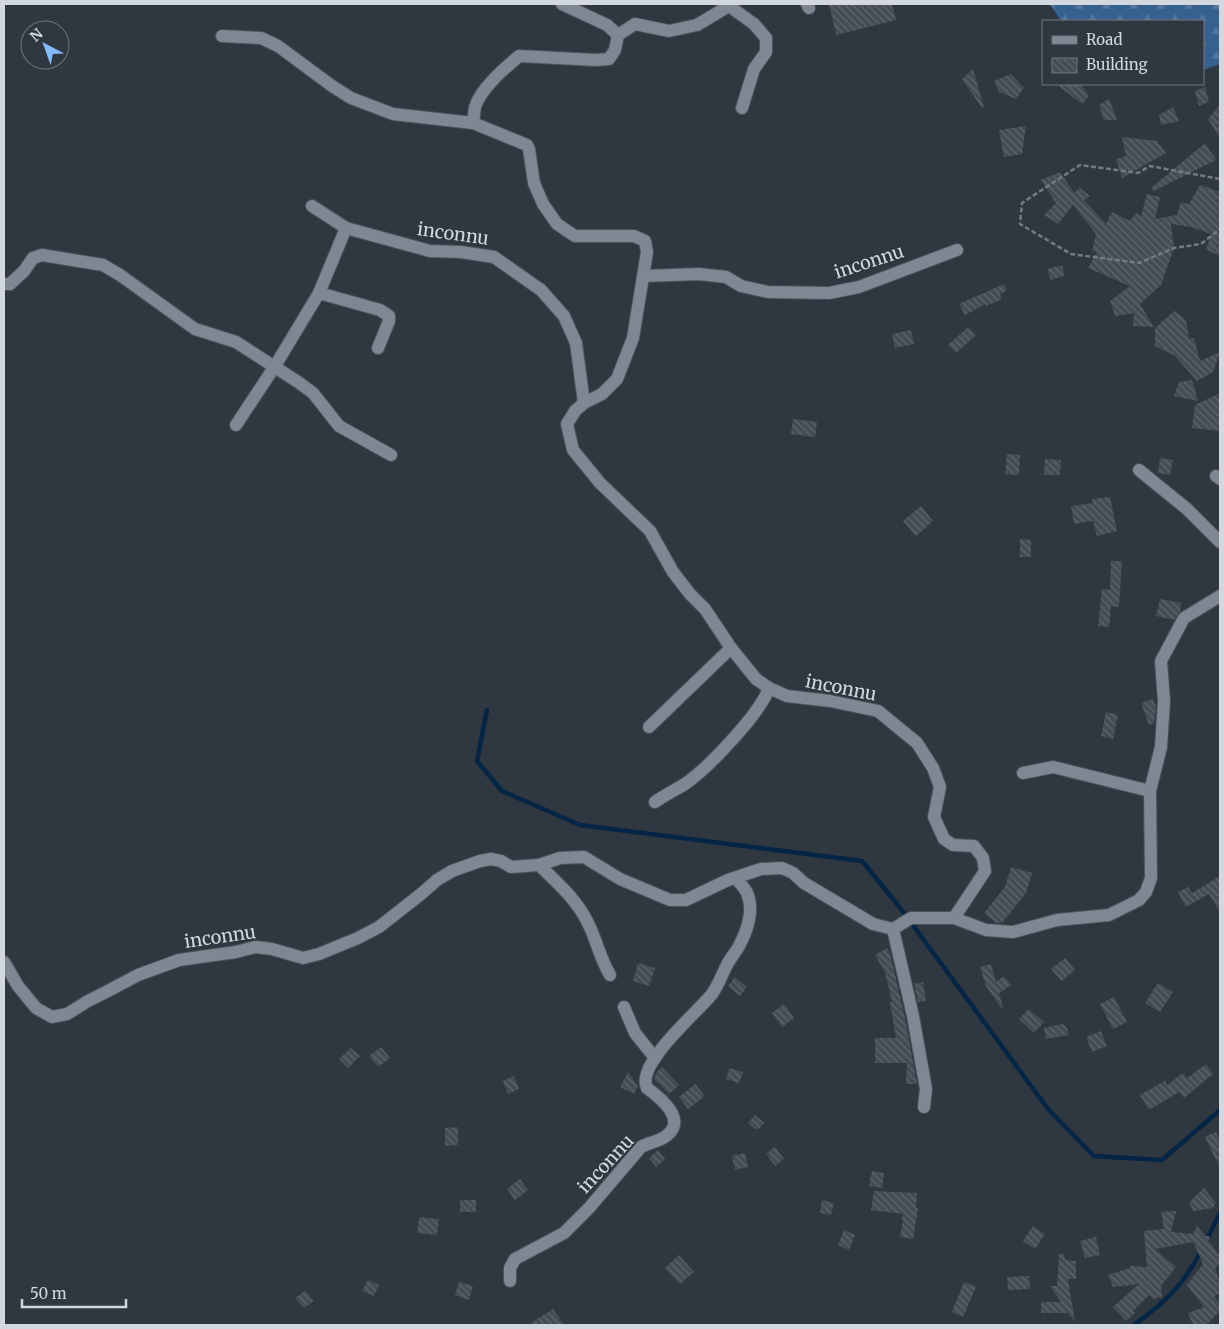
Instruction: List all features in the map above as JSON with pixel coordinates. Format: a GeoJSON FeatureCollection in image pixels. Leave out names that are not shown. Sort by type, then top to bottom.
{"type":"FeatureCollection","features":[{"type":"Feature","properties":{"kind":"street"},"geometry":{"type":"LineString","coordinates":[[562,4],[607,25],[618,35]]}},
{"type":"Feature","properties":{"kind":"street"},"geometry":{"type":"LineString","coordinates":[[473,122],[475,106],[484,92],[500,72],[518,56],[609,59],[615,50],[618,35],[635,24],[669,31],[697,25],[730,5],[754,24],[766,38],[766,52],[754,69],[742,108]]}},
{"type":"Feature","properties":{"kind":"street","name":"inconnu"},"geometry":{"type":"LineString","coordinates":[[222,36],[261,38],[278,46],[351,98],[393,114],[473,122],[527,144],[534,183],[543,204],[557,224],[575,236],[634,236],[645,241],[648,252],[632,338],[617,379],[602,394],[584,403],[574,411],[567,424],[573,450],[600,483],[650,531],[673,572],[690,594],[705,609],[731,648],[756,678],[769,688],[787,696],[878,711],[917,743],[933,768],[940,787],[934,818],[944,839],[953,846],[974,846],[983,858],[985,871],[954,918]]}},
{"type":"Feature","properties":{"kind":"street","name":"inconnu"},"geometry":{"type":"LineString","coordinates":[[312,206],[346,228],[430,251],[461,252],[494,257],[540,290],[564,316],[576,343],[584,403]]}},
{"type":"Feature","properties":{"kind":"street"},"geometry":{"type":"LineString","coordinates":[[236,425],[275,366],[319,293],[346,228]]}},
{"type":"Feature","properties":{"kind":"street","name":"inconnu"},"geometry":{"type":"LineString","coordinates":[[643,276],[699,274],[726,277],[741,286],[768,292],[829,293],[859,287],[957,250]]}},
{"type":"Feature","properties":{"kind":"street"},"geometry":{"type":"LineString","coordinates":[[4,284],[10,284],[24,271],[33,258],[42,255],[103,265],[137,286],[195,329],[236,342],[275,366],[313,393],[339,426],[391,455]]}},
{"type":"Feature","properties":{"kind":"street"},"geometry":{"type":"LineString","coordinates":[[319,293],[380,310],[389,316],[378,348]]}},
{"type":"Feature","properties":{"kind":"street"},"geometry":{"type":"LineString","coordinates":[[1139,470],[1187,509],[1220,542]]}},
{"type":"Feature","properties":{"kind":"street"},"geometry":{"type":"LineString","coordinates":[[924,1107],[926,1089],[895,928],[911,918],[954,918],[986,930],[1013,932],[1056,920],[1109,915],[1139,900],[1146,892],[1151,878],[1150,791],[1161,747],[1164,701],[1161,661],[1184,618],[1220,596]]}},
{"type":"Feature","properties":{"kind":"street"},"geometry":{"type":"LineString","coordinates":[[649,727],[731,648]]}},
{"type":"Feature","properties":{"kind":"street"},"geometry":{"type":"LineString","coordinates":[[655,802],[685,783],[730,742],[766,698],[769,688]]}},
{"type":"Feature","properties":{"kind":"street"},"geometry":{"type":"LineString","coordinates":[[1023,773],[1053,767],[1150,791]]}},
{"type":"Feature","properties":{"kind":"street","name":"inconnu"},"geometry":{"type":"LineString","coordinates":[[4,962],[18,986],[36,1008],[52,1017],[67,1014],[88,1000],[138,975],[179,960],[236,952],[255,947],[272,949],[303,958],[319,954],[358,938],[379,926],[437,880],[452,871],[491,859],[501,861],[511,867],[539,865],[560,858],[584,857],[620,879],[670,900],[686,900],[761,869],[782,868],[873,924],[895,928]]}},
{"type":"Feature","properties":{"kind":"street"},"geometry":{"type":"LineString","coordinates":[[539,865],[564,888],[588,924],[602,962],[610,975]]}},
{"type":"Feature","properties":{"kind":"street","name":"inconnu"},"geometry":{"type":"LineString","coordinates":[[510,1281],[510,1268],[515,1258],[564,1232],[602,1194],[641,1147],[666,1136],[671,1131],[675,1122],[673,1115],[646,1084],[646,1075],[655,1058],[684,1021],[711,996],[740,944],[750,918],[751,905],[747,892],[736,878]]}},
{"type":"Feature","properties":{"kind":"street"},"geometry":{"type":"LineString","coordinates":[[624,1007],[635,1033],[655,1058]]}},
{"type":"Feature","properties":{"kind":"path"},"geometry":{"type":"LineString","coordinates":[[1220,179],[1150,166],[1138,173],[1080,165],[1022,203],[1020,224],[1071,254],[1139,262],[1174,248],[1201,244],[1220,229]]}},
{"type":"Feature","properties":{"kind":"green space"},"geometry":{"type":"Polygon","coordinates":[[[1050,4],[1220,4],[1220,64],[1204,70],[1204,20],[1060,20],[1050,4]]]}},
{"type":"Feature","properties":{"kind":"building"},"geometry":{"type":"Polygon","coordinates":[[[829,4],[892,4],[896,20],[836,35],[829,4]]]}},
{"type":"Feature","properties":{"kind":"building"},"geometry":{"type":"Polygon","coordinates":[[[973,69],[984,107],[982,108],[962,79],[973,69]]]}},
{"type":"Feature","properties":{"kind":"building"},"geometry":{"type":"Polygon","coordinates":[[[1011,74],[1024,88],[1016,99],[999,92],[994,81],[1011,74]]]}},
{"type":"Feature","properties":{"kind":"building"},"geometry":{"type":"Polygon","coordinates":[[[1057,85],[1082,85],[1089,96],[1082,104],[1057,85]]]}},
{"type":"Feature","properties":{"kind":"building"},"geometry":{"type":"Polygon","coordinates":[[[1205,87],[1209,102],[1199,106],[1195,91],[1205,87]]]}},
{"type":"Feature","properties":{"kind":"building"},"geometry":{"type":"Polygon","coordinates":[[[1109,99],[1117,120],[1104,120],[1099,105],[1109,99]]]}},
{"type":"Feature","properties":{"kind":"building"},"geometry":{"type":"Polygon","coordinates":[[[1220,105],[1220,138],[1208,119],[1220,105]]]}},
{"type":"Feature","properties":{"kind":"building"},"geometry":{"type":"Polygon","coordinates":[[[1173,107],[1179,121],[1161,125],[1159,115],[1173,107]]]}},
{"type":"Feature","properties":{"kind":"building"},"geometry":{"type":"Polygon","coordinates":[[[1026,126],[1022,154],[1004,157],[999,130],[1026,126]]]}},
{"type":"Feature","properties":{"kind":"building"},"geometry":{"type":"Polygon","coordinates":[[[1122,137],[1157,141],[1166,153],[1122,178],[1116,159],[1126,156],[1122,137]]]}},
{"type":"Feature","properties":{"kind":"building"},"geometry":{"type":"Polygon","coordinates":[[[1205,143],[1216,160],[1154,191],[1151,188],[1205,143]]]}},
{"type":"Feature","properties":{"kind":"building"},"geometry":{"type":"Polygon","coordinates":[[[1060,172],[1074,193],[1080,188],[1090,196],[1084,200],[1106,224],[1112,212],[1130,221],[1136,213],[1141,216],[1147,194],[1160,197],[1155,219],[1177,215],[1181,202],[1189,204],[1200,185],[1220,192],[1220,256],[1206,250],[1211,234],[1191,227],[1171,224],[1174,248],[1161,285],[1140,304],[1154,327],[1133,326],[1134,313],[1115,316],[1110,301],[1130,286],[1088,268],[1097,252],[1092,251],[1096,234],[1073,205],[1058,224],[1044,215],[1056,203],[1041,180],[1060,172]]]}},
{"type":"Feature","properties":{"kind":"building"},"geometry":{"type":"Polygon","coordinates":[[[1063,266],[1064,276],[1051,280],[1047,269],[1063,266]]]}},
{"type":"Feature","properties":{"kind":"building"},"geometry":{"type":"Polygon","coordinates":[[[1004,284],[1007,290],[1000,295],[1002,299],[986,306],[985,304],[965,315],[959,304],[1004,284]]]}},
{"type":"Feature","properties":{"kind":"building"},"geometry":{"type":"Polygon","coordinates":[[[1174,311],[1186,320],[1189,339],[1194,338],[1200,361],[1220,352],[1213,372],[1197,381],[1175,356],[1155,346],[1155,328],[1174,311]]]}},
{"type":"Feature","properties":{"kind":"building"},"geometry":{"type":"Polygon","coordinates":[[[968,327],[976,335],[956,353],[948,345],[968,327]]]}},
{"type":"Feature","properties":{"kind":"building"},"geometry":{"type":"Polygon","coordinates":[[[911,330],[914,344],[895,348],[892,334],[911,330]]]}},
{"type":"Feature","properties":{"kind":"building"},"geometry":{"type":"Polygon","coordinates":[[[1192,380],[1198,401],[1174,396],[1179,382],[1192,380]]]}},
{"type":"Feature","properties":{"kind":"building"},"geometry":{"type":"Polygon","coordinates":[[[1220,393],[1220,431],[1192,428],[1195,405],[1220,393]]]}},
{"type":"Feature","properties":{"kind":"building"},"geometry":{"type":"Polygon","coordinates":[[[793,419],[817,422],[815,437],[791,434],[793,419]]]}},
{"type":"Feature","properties":{"kind":"building"},"geometry":{"type":"Polygon","coordinates":[[[1007,454],[1020,455],[1019,475],[1005,474],[1007,454]]]}},
{"type":"Feature","properties":{"kind":"building"},"geometry":{"type":"Polygon","coordinates":[[[1160,458],[1173,460],[1170,475],[1158,473],[1160,458]]]}},
{"type":"Feature","properties":{"kind":"building"},"geometry":{"type":"Polygon","coordinates":[[[1045,459],[1061,460],[1060,475],[1044,475],[1045,459]]]}},
{"type":"Feature","properties":{"kind":"building"},"geometry":{"type":"Polygon","coordinates":[[[1110,497],[1117,531],[1097,536],[1093,521],[1074,524],[1071,506],[1093,503],[1092,499],[1110,497]]]}},
{"type":"Feature","properties":{"kind":"building"},"geometry":{"type":"Polygon","coordinates":[[[921,506],[933,521],[916,536],[903,521],[921,506]]]}},
{"type":"Feature","properties":{"kind":"building"},"geometry":{"type":"Polygon","coordinates":[[[1020,539],[1031,540],[1031,557],[1020,557],[1020,539]]]}},
{"type":"Feature","properties":{"kind":"building"},"geometry":{"type":"Polygon","coordinates":[[[1111,561],[1122,561],[1119,607],[1111,606],[1109,627],[1098,626],[1102,589],[1110,590],[1111,561]]]}},
{"type":"Feature","properties":{"kind":"building"},"geometry":{"type":"Polygon","coordinates":[[[1160,599],[1181,603],[1180,611],[1174,620],[1156,616],[1160,599]]]}},
{"type":"Feature","properties":{"kind":"building"},"geometry":{"type":"Polygon","coordinates":[[[1153,699],[1156,706],[1154,723],[1149,725],[1141,703],[1153,699]]]}},
{"type":"Feature","properties":{"kind":"building"},"geometry":{"type":"Polygon","coordinates":[[[1106,712],[1118,715],[1113,739],[1101,736],[1106,712]]]}},
{"type":"Feature","properties":{"kind":"building"},"geometry":{"type":"Polygon","coordinates":[[[1011,867],[1032,873],[1026,893],[1002,923],[996,923],[984,913],[1005,887],[1011,867]]]}},
{"type":"Feature","properties":{"kind":"building"},"geometry":{"type":"Polygon","coordinates":[[[1220,876],[1220,913],[1209,894],[1186,907],[1178,892],[1188,887],[1192,893],[1220,876]]]}},
{"type":"Feature","properties":{"kind":"building"},"geometry":{"type":"Polygon","coordinates":[[[887,948],[890,953],[905,1018],[917,1084],[906,1084],[907,1063],[875,1063],[875,1038],[896,1038],[890,1002],[892,1002],[885,972],[875,955],[887,948]]]}},
{"type":"Feature","properties":{"kind":"building"},"geometry":{"type":"Polygon","coordinates":[[[1065,958],[1075,970],[1062,981],[1051,969],[1065,958]]]}},
{"type":"Feature","properties":{"kind":"building"},"geometry":{"type":"Polygon","coordinates":[[[638,963],[655,968],[649,986],[633,981],[638,963]]]}},
{"type":"Feature","properties":{"kind":"building"},"geometry":{"type":"Polygon","coordinates":[[[991,964],[996,982],[1004,976],[1011,985],[999,993],[1003,1007],[1001,1008],[986,986],[980,967],[991,964]]]}},
{"type":"Feature","properties":{"kind":"building"},"geometry":{"type":"Polygon","coordinates":[[[735,977],[747,987],[740,996],[728,986],[735,977]]]}},
{"type":"Feature","properties":{"kind":"building"},"geometry":{"type":"Polygon","coordinates":[[[923,982],[926,1001],[918,1002],[914,984],[923,982]]]}},
{"type":"Feature","properties":{"kind":"building"},"geometry":{"type":"Polygon","coordinates":[[[1158,983],[1173,992],[1160,1012],[1145,1003],[1158,983]]]}},
{"type":"Feature","properties":{"kind":"building"},"geometry":{"type":"Polygon","coordinates":[[[1114,997],[1127,1022],[1113,1029],[1100,1004],[1114,997]]]}},
{"type":"Feature","properties":{"kind":"building"},"geometry":{"type":"Polygon","coordinates":[[[784,1004],[794,1018],[782,1027],[772,1013],[784,1004]]]}},
{"type":"Feature","properties":{"kind":"building"},"geometry":{"type":"Polygon","coordinates":[[[1029,1009],[1044,1022],[1034,1033],[1019,1019],[1029,1009]]]}},
{"type":"Feature","properties":{"kind":"building"},"geometry":{"type":"Polygon","coordinates":[[[1063,1024],[1067,1028],[1069,1035],[1046,1039],[1044,1028],[1063,1024]]]}},
{"type":"Feature","properties":{"kind":"building"},"geometry":{"type":"Polygon","coordinates":[[[1101,1031],[1107,1046],[1092,1052],[1086,1037],[1101,1031]]]}},
{"type":"Feature","properties":{"kind":"building"},"geometry":{"type":"Polygon","coordinates":[[[381,1047],[390,1058],[378,1067],[369,1056],[381,1047]]]}},
{"type":"Feature","properties":{"kind":"building"},"geometry":{"type":"Polygon","coordinates":[[[351,1048],[360,1056],[348,1068],[339,1059],[351,1048]]]}},
{"type":"Feature","properties":{"kind":"building"},"geometry":{"type":"Polygon","coordinates":[[[1206,1064],[1213,1074],[1184,1098],[1179,1092],[1149,1110],[1140,1095],[1165,1081],[1167,1085],[1183,1073],[1187,1078],[1206,1064]]]}},
{"type":"Feature","properties":{"kind":"building"},"geometry":{"type":"Polygon","coordinates":[[[662,1067],[679,1085],[669,1094],[654,1079],[662,1067]]]}},
{"type":"Feature","properties":{"kind":"building"},"geometry":{"type":"Polygon","coordinates":[[[729,1068],[743,1072],[739,1083],[726,1079],[729,1068]]]}},
{"type":"Feature","properties":{"kind":"building"},"geometry":{"type":"Polygon","coordinates":[[[628,1072],[638,1086],[634,1094],[620,1087],[628,1072]]]}},
{"type":"Feature","properties":{"kind":"building"},"geometry":{"type":"Polygon","coordinates":[[[514,1076],[519,1089],[508,1094],[503,1081],[514,1076]]]}},
{"type":"Feature","properties":{"kind":"building"},"geometry":{"type":"Polygon","coordinates":[[[695,1084],[705,1096],[688,1109],[679,1097],[695,1084]]]}},
{"type":"Feature","properties":{"kind":"building"},"geometry":{"type":"Polygon","coordinates":[[[755,1115],[764,1123],[759,1129],[755,1129],[748,1123],[755,1115]]]}},
{"type":"Feature","properties":{"kind":"building"},"geometry":{"type":"Polygon","coordinates":[[[458,1127],[458,1145],[445,1146],[445,1128],[458,1127]]]}},
{"type":"Feature","properties":{"kind":"building"},"geometry":{"type":"Polygon","coordinates":[[[1216,1132],[1220,1141],[1220,1168],[1205,1137],[1216,1132]]]}},
{"type":"Feature","properties":{"kind":"building"},"geometry":{"type":"Polygon","coordinates":[[[775,1147],[784,1159],[775,1166],[766,1154],[775,1147]]]}},
{"type":"Feature","properties":{"kind":"building"},"geometry":{"type":"Polygon","coordinates":[[[658,1150],[665,1159],[656,1167],[649,1158],[658,1150]]]}},
{"type":"Feature","properties":{"kind":"building"},"geometry":{"type":"Polygon","coordinates":[[[745,1153],[748,1167],[735,1170],[732,1156],[745,1153]]]}},
{"type":"Feature","properties":{"kind":"building"},"geometry":{"type":"Polygon","coordinates":[[[872,1171],[884,1173],[882,1188],[869,1186],[872,1171]]]}},
{"type":"Feature","properties":{"kind":"building"},"geometry":{"type":"Polygon","coordinates":[[[520,1179],[528,1190],[515,1200],[507,1189],[520,1179]]]}},
{"type":"Feature","properties":{"kind":"building"},"geometry":{"type":"Polygon","coordinates":[[[1204,1188],[1216,1203],[1213,1208],[1193,1211],[1189,1202],[1204,1188]]]}},
{"type":"Feature","properties":{"kind":"building"},"geometry":{"type":"Polygon","coordinates":[[[874,1191],[917,1193],[916,1208],[918,1208],[913,1239],[900,1237],[903,1214],[871,1210],[874,1191]]]}},
{"type":"Feature","properties":{"kind":"building"},"geometry":{"type":"Polygon","coordinates":[[[460,1200],[476,1200],[476,1212],[460,1212],[460,1200]]]}},
{"type":"Feature","properties":{"kind":"building"},"geometry":{"type":"Polygon","coordinates":[[[822,1200],[834,1203],[831,1215],[820,1213],[822,1200]]]}},
{"type":"Feature","properties":{"kind":"building"},"geometry":{"type":"Polygon","coordinates":[[[1176,1211],[1171,1232],[1193,1234],[1197,1226],[1205,1236],[1209,1236],[1210,1239],[1208,1240],[1220,1256],[1220,1263],[1215,1268],[1220,1283],[1220,1293],[1214,1297],[1220,1304],[1220,1311],[1206,1325],[1193,1325],[1188,1313],[1204,1307],[1187,1285],[1203,1264],[1193,1242],[1155,1249],[1176,1267],[1161,1286],[1162,1297],[1153,1299],[1149,1295],[1126,1321],[1113,1307],[1139,1284],[1113,1287],[1108,1275],[1130,1268],[1130,1266],[1147,1267],[1144,1231],[1164,1229],[1161,1212],[1176,1211]]]}},
{"type":"Feature","properties":{"kind":"building"},"geometry":{"type":"Polygon","coordinates":[[[419,1217],[439,1219],[437,1235],[417,1233],[419,1217]]]}},
{"type":"Feature","properties":{"kind":"building"},"geometry":{"type":"Polygon","coordinates":[[[1033,1226],[1045,1234],[1035,1249],[1023,1241],[1033,1226]]]}},
{"type":"Feature","properties":{"kind":"building"},"geometry":{"type":"Polygon","coordinates":[[[844,1230],[855,1235],[849,1250],[838,1245],[844,1230]]]}},
{"type":"Feature","properties":{"kind":"building"},"geometry":{"type":"Polygon","coordinates":[[[1096,1237],[1100,1255],[1085,1258],[1080,1241],[1096,1237]]]}},
{"type":"Feature","properties":{"kind":"building"},"geometry":{"type":"Polygon","coordinates":[[[1059,1254],[1064,1254],[1065,1260],[1076,1261],[1076,1279],[1068,1279],[1075,1322],[1068,1313],[1041,1313],[1041,1302],[1061,1302],[1050,1286],[1057,1286],[1059,1254]]]}},
{"type":"Feature","properties":{"kind":"building"},"geometry":{"type":"Polygon","coordinates":[[[679,1255],[694,1272],[680,1284],[665,1268],[679,1255]]]}},
{"type":"Feature","properties":{"kind":"building"},"geometry":{"type":"Polygon","coordinates":[[[1029,1276],[1030,1289],[1008,1290],[1007,1277],[1029,1276]]]}},
{"type":"Feature","properties":{"kind":"building"},"geometry":{"type":"Polygon","coordinates":[[[368,1280],[379,1285],[374,1296],[362,1291],[368,1280]]]}},
{"type":"Feature","properties":{"kind":"building"},"geometry":{"type":"Polygon","coordinates":[[[459,1282],[473,1286],[469,1300],[455,1295],[459,1282]]]}},
{"type":"Feature","properties":{"kind":"building"},"geometry":{"type":"Polygon","coordinates":[[[964,1282],[976,1287],[963,1317],[952,1312],[964,1282]]]}},
{"type":"Feature","properties":{"kind":"building"},"geometry":{"type":"Polygon","coordinates":[[[305,1291],[314,1301],[304,1308],[295,1298],[305,1291]]]}},
{"type":"Feature","properties":{"kind":"building"},"geometry":{"type":"Polygon","coordinates":[[[553,1309],[564,1325],[528,1325],[553,1309]]]}},
{"type":"Feature","properties":{"kind":"waterway"},"geometry":{"type":"LineString","coordinates":[[487,710],[477,761],[502,791],[580,825],[862,861],[898,905],[1048,1109],[1094,1156],[1162,1160],[1220,1110]]}},
{"type":"Feature","properties":{"kind":"waterway"},"geometry":{"type":"LineString","coordinates":[[1207,1239],[1220,1213]]}},
{"type":"Feature","properties":{"kind":"waterway"},"geometry":{"type":"LineString","coordinates":[[1134,1325],[1155,1309],[1180,1284],[1201,1251]]}}]}
